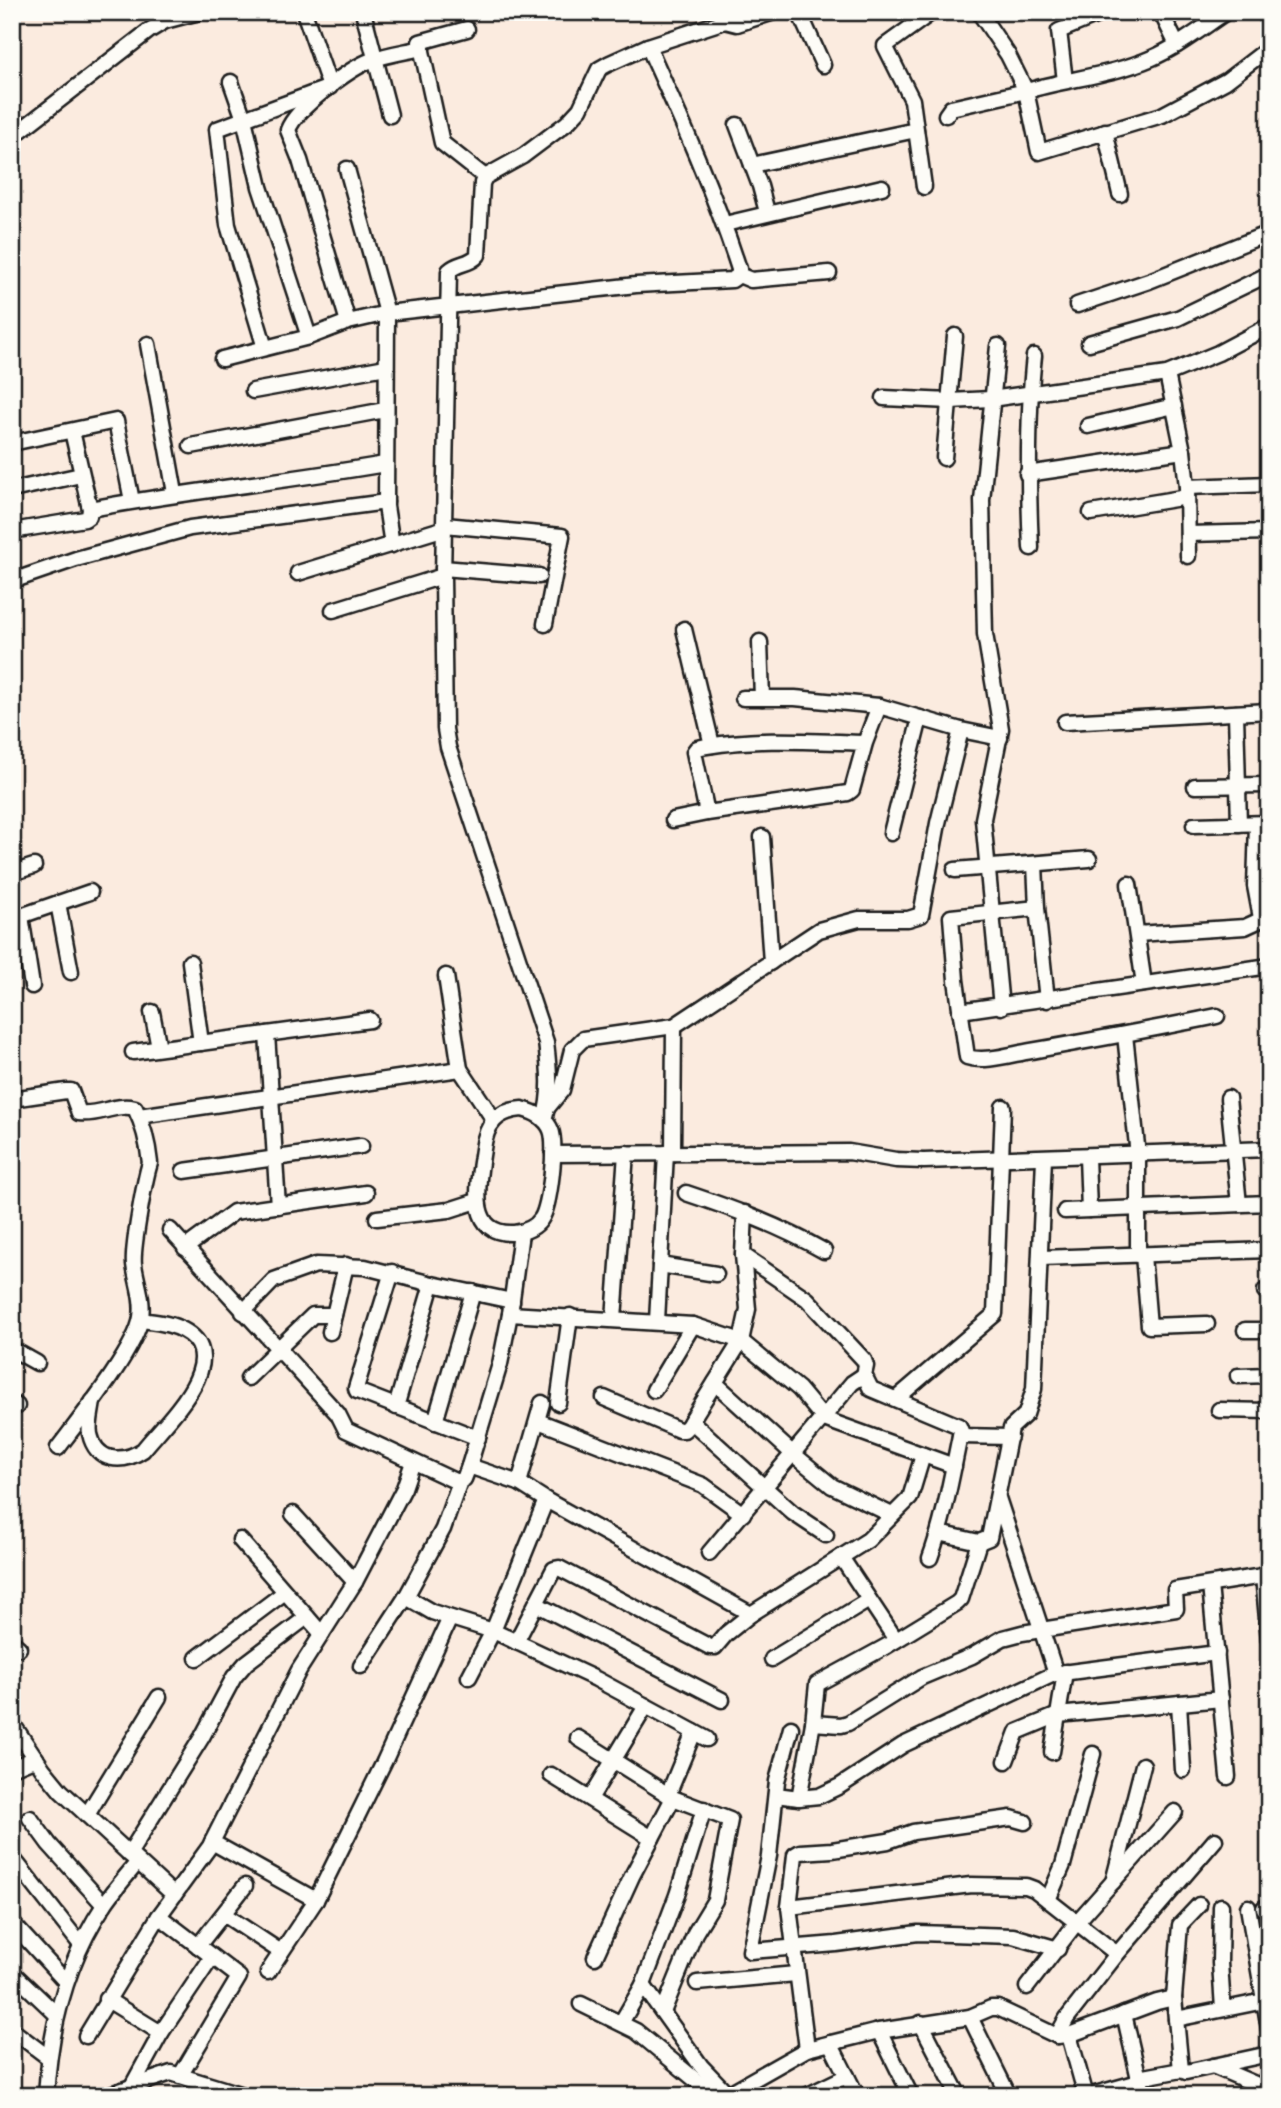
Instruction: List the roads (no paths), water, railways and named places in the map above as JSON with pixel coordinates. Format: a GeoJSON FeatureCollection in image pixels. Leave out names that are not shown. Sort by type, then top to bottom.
{"type":"FeatureCollection","features":[{"type":"Feature","properties":{"kind":"street"},"geometry":{"type":"LineString","coordinates":[[12,136],[150,30],[165,21],[199,12]]}},
{"type":"Feature","properties":{"kind":"street"},"geometry":{"type":"LineString","coordinates":[[304,12],[330,87]]}},
{"type":"Feature","properties":{"kind":"street"},"geometry":{"type":"LineString","coordinates":[[363,12],[390,115]]}},
{"type":"Feature","properties":{"kind":"street"},"geometry":{"type":"LineString","coordinates":[[546,1113],[510,1110],[494,1120],[485,1134],[477,1201],[486,1223],[496,1230],[508,1234],[521,1233],[532,1228],[541,1219],[546,1208],[554,1142],[546,1113],[549,1076],[546,1042],[448,747],[445,729],[443,572],[449,271],[455,265],[472,262],[478,255],[482,183],[485,177],[523,156],[567,123],[580,109],[599,69],[648,46],[724,17],[737,24],[774,12]]}},
{"type":"Feature","properties":{"kind":"street"},"geometry":{"type":"LineString","coordinates":[[799,12],[823,65]]}},
{"type":"Feature","properties":{"kind":"street"},"geometry":{"type":"LineString","coordinates":[[924,187],[912,100],[885,46],[932,12]]}},
{"type":"Feature","properties":{"kind":"street"},"geometry":{"type":"LineString","coordinates":[[979,12],[1008,55],[1026,91],[1039,152],[1171,111],[1226,81],[1269,48]]}},
{"type":"Feature","properties":{"kind":"street"},"geometry":{"type":"LineString","coordinates":[[1065,81],[1059,30],[1105,12]]}},
{"type":"Feature","properties":{"kind":"street"},"geometry":{"type":"LineString","coordinates":[[1161,12],[1177,45]]}},
{"type":"Feature","properties":{"kind":"street"},"geometry":{"type":"LineString","coordinates":[[946,114],[951,108],[1134,65],[1177,45],[1226,12]]}},
{"type":"Feature","properties":{"kind":"street"},"geometry":{"type":"LineString","coordinates":[[467,29],[420,43],[442,144],[485,177]]}},
{"type":"Feature","properties":{"kind":"street"},"geometry":{"type":"LineString","coordinates":[[222,359],[309,337],[348,321],[387,313],[636,285],[732,280],[740,269],[725,224],[690,137],[648,46]]}},
{"type":"Feature","properties":{"kind":"street"},"geometry":{"type":"LineString","coordinates":[[348,321],[300,160],[288,130],[292,120],[301,111],[354,67],[422,48]]}},
{"type":"Feature","properties":{"kind":"street"},"geometry":{"type":"LineString","coordinates":[[231,82],[244,119],[260,187],[309,337]]}},
{"type":"Feature","properties":{"kind":"street"},"geometry":{"type":"LineString","coordinates":[[265,348],[228,225],[219,165],[217,129],[330,87]]}},
{"type":"Feature","properties":{"kind":"street"},"geometry":{"type":"LineString","coordinates":[[737,125],[767,212]]}},
{"type":"Feature","properties":{"kind":"street"},"geometry":{"type":"LineString","coordinates":[[752,165],[916,130]]}},
{"type":"Feature","properties":{"kind":"street"},"geometry":{"type":"LineString","coordinates":[[1105,131],[1120,194]]}},
{"type":"Feature","properties":{"kind":"street"},"geometry":{"type":"LineString","coordinates":[[346,169],[387,313],[385,464],[386,502],[392,545]]}},
{"type":"Feature","properties":{"kind":"street"},"geometry":{"type":"LineString","coordinates":[[725,224],[882,187]]}},
{"type":"Feature","properties":{"kind":"street"},"geometry":{"type":"LineString","coordinates":[[1077,304],[1149,281],[1269,233]]}},
{"type":"Feature","properties":{"kind":"street"},"geometry":{"type":"LineString","coordinates":[[738,275],[751,280],[829,273]]}},
{"type":"Feature","properties":{"kind":"street"},"geometry":{"type":"LineString","coordinates":[[1089,343],[1178,318],[1269,274]]}},
{"type":"Feature","properties":{"kind":"street"},"geometry":{"type":"LineString","coordinates":[[884,398],[950,401],[991,399],[1167,374],[1218,354],[1269,326]]}},
{"type":"Feature","properties":{"kind":"street"},"geometry":{"type":"LineString","coordinates":[[944,458],[955,336]]}},
{"type":"Feature","properties":{"kind":"street"},"geometry":{"type":"LineString","coordinates":[[148,344],[175,493]]}},
{"type":"Feature","properties":{"kind":"street"},"geometry":{"type":"LineString","coordinates":[[998,345],[982,500],[985,635],[1001,729],[984,819],[1001,1007]]}},
{"type":"Feature","properties":{"kind":"street"},"geometry":{"type":"LineString","coordinates":[[1031,548],[1027,474],[1034,356]]}},
{"type":"Feature","properties":{"kind":"street"},"geometry":{"type":"LineString","coordinates":[[253,391],[386,367]]}},
{"type":"Feature","properties":{"kind":"street"},"geometry":{"type":"LineString","coordinates":[[1167,374],[1183,451],[1188,556]]}},
{"type":"Feature","properties":{"kind":"street"},"geometry":{"type":"LineString","coordinates":[[1088,426],[1174,406]]}},
{"type":"Feature","properties":{"kind":"street"},"geometry":{"type":"LineString","coordinates":[[191,446],[386,410]]}},
{"type":"Feature","properties":{"kind":"street"},"geometry":{"type":"LineString","coordinates":[[12,443],[116,421],[132,501]]}},
{"type":"Feature","properties":{"kind":"street"},"geometry":{"type":"LineString","coordinates":[[12,531],[85,519],[89,516],[90,509],[72,431]]}},
{"type":"Feature","properties":{"kind":"street"},"geometry":{"type":"LineString","coordinates":[[1027,474],[1183,451]]}},
{"type":"Feature","properties":{"kind":"street"},"geometry":{"type":"LineString","coordinates":[[90,509],[175,493],[290,480],[385,464]]}},
{"type":"Feature","properties":{"kind":"street"},"geometry":{"type":"LineString","coordinates":[[12,490],[81,475]]}},
{"type":"Feature","properties":{"kind":"street"},"geometry":{"type":"LineString","coordinates":[[1091,513],[1187,492],[1269,484]]}},
{"type":"Feature","properties":{"kind":"street"},"geometry":{"type":"LineString","coordinates":[[12,581],[76,559],[190,528],[386,502]]}},
{"type":"Feature","properties":{"kind":"street"},"geometry":{"type":"LineString","coordinates":[[298,573],[445,526],[562,536],[545,624]]}},
{"type":"Feature","properties":{"kind":"street"},"geometry":{"type":"LineString","coordinates":[[1188,534],[1269,532]]}},
{"type":"Feature","properties":{"kind":"street"},"geometry":{"type":"LineString","coordinates":[[333,610],[443,572],[539,576]]}},
{"type":"Feature","properties":{"kind":"street"},"geometry":{"type":"LineString","coordinates":[[684,629],[712,744]]}},
{"type":"Feature","properties":{"kind":"street"},"geometry":{"type":"LineString","coordinates":[[760,642],[762,698]]}},
{"type":"Feature","properties":{"kind":"street"},"geometry":{"type":"LineString","coordinates":[[743,698],[795,698],[879,706],[961,730],[1000,738]]}},
{"type":"Feature","properties":{"kind":"street"},"geometry":{"type":"LineString","coordinates":[[673,820],[848,793],[852,790],[879,706]]}},
{"type":"Feature","properties":{"kind":"street"},"geometry":{"type":"LineString","coordinates":[[1065,722],[1269,711]]}},
{"type":"Feature","properties":{"kind":"street"},"geometry":{"type":"LineString","coordinates":[[1236,713],[1239,824]]}},
{"type":"Feature","properties":{"kind":"street"},"geometry":{"type":"LineString","coordinates":[[891,833],[920,718]]}},
{"type":"Feature","properties":{"kind":"street"},"geometry":{"type":"LineString","coordinates":[[546,1113],[562,1090],[572,1050],[583,1039],[674,1026],[819,930],[859,919],[908,919],[921,915],[938,823],[961,730]]}},
{"type":"Feature","properties":{"kind":"street"},"geometry":{"type":"LineString","coordinates":[[707,813],[694,752],[697,748],[712,744],[805,741],[865,743]]}},
{"type":"Feature","properties":{"kind":"street"},"geometry":{"type":"LineString","coordinates":[[1195,786],[1269,785]]}},
{"type":"Feature","properties":{"kind":"street"},"geometry":{"type":"LineString","coordinates":[[1137,934],[1245,927],[1265,917],[1255,886],[1263,823],[1194,825]]}},
{"type":"Feature","properties":{"kind":"street"},"geometry":{"type":"LineString","coordinates":[[762,836],[771,962]]}},
{"type":"Feature","properties":{"kind":"street"},"geometry":{"type":"LineString","coordinates":[[955,870],[1090,859]]}},
{"type":"Feature","properties":{"kind":"street"},"geometry":{"type":"LineString","coordinates":[[1035,864],[1047,1000]]}},
{"type":"Feature","properties":{"kind":"street"},"geometry":{"type":"LineString","coordinates":[[12,873],[33,866]]}},
{"type":"Feature","properties":{"kind":"street"},"geometry":{"type":"LineString","coordinates":[[1129,884],[1144,984]]}},
{"type":"Feature","properties":{"kind":"street"},"geometry":{"type":"LineString","coordinates":[[32,986],[17,917],[90,892]]}},
{"type":"Feature","properties":{"kind":"street"},"geometry":{"type":"LineString","coordinates":[[58,903],[71,972]]}},
{"type":"Feature","properties":{"kind":"street"},"geometry":{"type":"LineString","coordinates":[[1037,908],[951,917],[967,1057],[972,1059],[1125,1035],[1217,1016]]}},
{"type":"Feature","properties":{"kind":"street"},"geometry":{"type":"LineString","coordinates":[[190,962],[201,1043]]}},
{"type":"Feature","properties":{"kind":"street"},"geometry":{"type":"LineString","coordinates":[[960,1011],[1269,965]]}},
{"type":"Feature","properties":{"kind":"street"},"geometry":{"type":"LineString","coordinates":[[446,976],[460,1069],[494,1120]]}},
{"type":"Feature","properties":{"kind":"street"},"geometry":{"type":"LineString","coordinates":[[152,1012],[159,1048]]}},
{"type":"Feature","properties":{"kind":"street"},"geometry":{"type":"LineString","coordinates":[[133,1052],[370,1020]]}},
{"type":"Feature","properties":{"kind":"street"},"geometry":{"type":"LineString","coordinates":[[657,1321],[669,1153],[674,1026]]}},
{"type":"Feature","properties":{"kind":"street"},"geometry":{"type":"LineString","coordinates":[[267,1034],[278,1206]]}},
{"type":"Feature","properties":{"kind":"street"},"geometry":{"type":"LineString","coordinates":[[1125,1035],[1138,1155],[1140,1255],[1149,1326],[1208,1324]]}},
{"type":"Feature","properties":{"kind":"street"},"geometry":{"type":"LineString","coordinates":[[139,1116],[460,1069]]}},
{"type":"Feature","properties":{"kind":"street"},"geometry":{"type":"LineString","coordinates":[[12,1099],[71,1091],[79,1113],[89,1114],[125,1106],[135,1108],[149,1149],[150,1163],[133,1261],[140,1293],[141,1320],[138,1331],[58,1448]]}},
{"type":"Feature","properties":{"kind":"street"},"geometry":{"type":"LineString","coordinates":[[1228,1098],[1239,1204]]}},
{"type":"Feature","properties":{"kind":"street"},"geometry":{"type":"LineString","coordinates":[[896,1399],[995,1314],[1003,1107]]}},
{"type":"Feature","properties":{"kind":"street"},"geometry":{"type":"LineString","coordinates":[[184,1171],[360,1146]]}},
{"type":"Feature","properties":{"kind":"street"},"geometry":{"type":"LineString","coordinates":[[553,1154],[849,1152],[896,1160],[1001,1160],[1269,1149]]}},
{"type":"Feature","properties":{"kind":"street"},"geometry":{"type":"LineString","coordinates":[[614,1319],[626,1153]]}},
{"type":"Feature","properties":{"kind":"street"},"geometry":{"type":"LineString","coordinates":[[1087,1157],[1088,1210]]}},
{"type":"Feature","properties":{"kind":"street"},"geometry":{"type":"LineString","coordinates":[[939,1533],[979,1542],[989,1538],[1010,1437],[1014,1424],[1027,1414],[1034,1389],[1044,1158]]}},
{"type":"Feature","properties":{"kind":"street"},"geometry":{"type":"LineString","coordinates":[[185,1248],[234,1212],[366,1193]]}},
{"type":"Feature","properties":{"kind":"street"},"geometry":{"type":"LineString","coordinates":[[686,1193],[745,1213],[794,1234],[824,1251]]}},
{"type":"Feature","properties":{"kind":"street"},"geometry":{"type":"LineString","coordinates":[[377,1218],[449,1210],[477,1201]]}},
{"type":"Feature","properties":{"kind":"street"},"geometry":{"type":"LineString","coordinates":[[1065,1211],[1269,1203]]}},
{"type":"Feature","properties":{"kind":"street"},"geometry":{"type":"LineString","coordinates":[[604,1398],[684,1430],[741,1341],[748,1309],[743,1255],[745,1213]]}},
{"type":"Feature","properties":{"kind":"street"},"geometry":{"type":"LineString","coordinates":[[170,1230],[338,1413],[345,1430],[460,1481]]}},
{"type":"Feature","properties":{"kind":"street"},"geometry":{"type":"LineString","coordinates":[[361,1666],[406,1597],[443,1529],[460,1481],[464,1479],[469,1466],[500,1364],[521,1233]]}},
{"type":"Feature","properties":{"kind":"street"},"geometry":{"type":"LineString","coordinates":[[1041,1258],[1269,1250]]}},
{"type":"Feature","properties":{"kind":"street"},"geometry":{"type":"LineString","coordinates":[[743,1255],[807,1299],[864,1360],[864,1375],[871,1389],[954,1423],[961,1430],[939,1533],[930,1558]]}},
{"type":"Feature","properties":{"kind":"street"},"geometry":{"type":"LineString","coordinates":[[243,1312],[274,1280],[316,1265],[345,1265],[392,1272],[472,1292],[511,1307],[570,1316],[693,1325],[741,1341],[799,1389],[824,1419],[954,1466]]}},
{"type":"Feature","properties":{"kind":"street"},"geometry":{"type":"LineString","coordinates":[[330,1332],[345,1265]]}},
{"type":"Feature","properties":{"kind":"street"},"geometry":{"type":"LineString","coordinates":[[660,1265],[716,1274]]}},
{"type":"Feature","properties":{"kind":"street"},"geometry":{"type":"LineString","coordinates":[[392,1272],[357,1391],[478,1438]]}},
{"type":"Feature","properties":{"kind":"street"},"geometry":{"type":"LineString","coordinates":[[396,1406],[432,1284]]}},
{"type":"Feature","properties":{"kind":"street"},"geometry":{"type":"LineString","coordinates":[[435,1422],[472,1292]]}},
{"type":"Feature","properties":{"kind":"street"},"geometry":{"type":"LineString","coordinates":[[248,1378],[313,1315],[334,1315]]}},
{"type":"Feature","properties":{"kind":"street"},"geometry":{"type":"LineString","coordinates":[[558,1403],[570,1316]]}},
{"type":"Feature","properties":{"kind":"street"},"geometry":{"type":"LineString","coordinates":[[94,1399],[89,1433],[96,1450],[108,1458],[119,1460],[143,1450],[194,1386],[202,1366],[203,1350],[196,1339],[176,1327],[141,1320]]}},
{"type":"Feature","properties":{"kind":"street"},"geometry":{"type":"LineString","coordinates":[[653,1390],[693,1325]]}},
{"type":"Feature","properties":{"kind":"street"},"geometry":{"type":"LineString","coordinates":[[1245,1330],[1269,1329]]}},
{"type":"Feature","properties":{"kind":"street"},"geometry":{"type":"LineString","coordinates":[[12,1349],[37,1363]]}},
{"type":"Feature","properties":{"kind":"street"},"geometry":{"type":"LineString","coordinates":[[709,1553],[852,1383],[864,1375]]}},
{"type":"Feature","properties":{"kind":"street"},"geometry":{"type":"LineString","coordinates":[[1238,1376],[1269,1375]]}},
{"type":"Feature","properties":{"kind":"street"},"geometry":{"type":"LineString","coordinates":[[715,1382],[832,1486],[892,1515]]}},
{"type":"Feature","properties":{"kind":"street"},"geometry":{"type":"LineString","coordinates":[[519,1483],[542,1403]]}},
{"type":"Feature","properties":{"kind":"street"},"geometry":{"type":"LineString","coordinates":[[1219,1410],[1269,1411]]}},
{"type":"Feature","properties":{"kind":"street"},"geometry":{"type":"LineString","coordinates":[[691,1420],[793,1513],[826,1535]]}},
{"type":"Feature","properties":{"kind":"street"},"geometry":{"type":"LineString","coordinates":[[537,1421],[703,1485],[743,1514]]}},
{"type":"Feature","properties":{"kind":"street"},"geometry":{"type":"LineString","coordinates":[[960,1436],[1010,1437]]}},
{"type":"Feature","properties":{"kind":"street"},"geometry":{"type":"LineString","coordinates":[[516,1642],[554,1569],[559,1568],[710,1647],[715,1647],[726,1634],[751,1614],[868,1540],[913,1492],[923,1455]]}},
{"type":"Feature","properties":{"kind":"street"},"geometry":{"type":"LineString","coordinates":[[86,2036],[106,1999],[159,1916],[212,1842],[299,1670],[355,1581],[404,1488],[413,1462]]}},
{"type":"Feature","properties":{"kind":"street"},"geometry":{"type":"LineString","coordinates":[[469,1466],[519,1483],[751,1614]]}},
{"type":"Feature","properties":{"kind":"street"},"geometry":{"type":"LineString","coordinates":[[998,1497],[1042,1631],[1060,1673],[1058,1715],[1052,1752]]}},
{"type":"Feature","properties":{"kind":"street"},"geometry":{"type":"LineString","coordinates":[[469,1677],[493,1631],[546,1500]]}},
{"type":"Feature","properties":{"kind":"street"},"geometry":{"type":"LineString","coordinates":[[293,1514],[355,1581]]}},
{"type":"Feature","properties":{"kind":"street"},"geometry":{"type":"LineString","coordinates":[[240,1540],[322,1634]]}},
{"type":"Feature","properties":{"kind":"street"},"geometry":{"type":"LineString","coordinates":[[799,1798],[813,1723],[817,1684],[957,1603],[979,1542]]}},
{"type":"Feature","properties":{"kind":"street"},"geometry":{"type":"LineString","coordinates":[[841,1557],[896,1640]]}},
{"type":"Feature","properties":{"kind":"street"},"geometry":{"type":"LineString","coordinates":[[813,1723],[848,1723],[922,1677],[972,1656],[1003,1638],[1176,1609],[1175,1590],[1266,1576],[1269,1640]]}},
{"type":"Feature","properties":{"kind":"street"},"geometry":{"type":"LineString","coordinates":[[1210,1584],[1228,1777]]}},
{"type":"Feature","properties":{"kind":"street"},"geometry":{"type":"LineString","coordinates":[[197,1658],[285,1592]]}},
{"type":"Feature","properties":{"kind":"street"},"geometry":{"type":"LineString","coordinates":[[406,1597],[432,1612],[493,1631],[596,1679],[707,1740]]}},
{"type":"Feature","properties":{"kind":"street"},"geometry":{"type":"LineString","coordinates":[[772,1659],[869,1600]]}},
{"type":"Feature","properties":{"kind":"street"},"geometry":{"type":"LineString","coordinates":[[536,1604],[722,1700]]}},
{"type":"Feature","properties":{"kind":"street"},"geometry":{"type":"LineString","coordinates":[[46,2096],[48,2058],[57,2014],[81,1945],[234,1677],[246,1663],[307,1617]]}},
{"type":"Feature","properties":{"kind":"street"},"geometry":{"type":"LineString","coordinates":[[268,1972],[316,1899],[390,1750],[450,1618]]}},
{"type":"Feature","properties":{"kind":"street"},"geometry":{"type":"LineString","coordinates":[[776,1795],[799,1798],[820,1796],[904,1745],[1060,1673],[1217,1653]]}},
{"type":"Feature","properties":{"kind":"street"},"geometry":{"type":"LineString","coordinates":[[87,1815],[159,1697]]}},
{"type":"Feature","properties":{"kind":"street"},"geometry":{"type":"LineString","coordinates":[[1006,1761],[1017,1732],[1058,1715],[1221,1699]]}},
{"type":"Feature","properties":{"kind":"street"},"geometry":{"type":"LineString","coordinates":[[1179,1703],[1183,1770]]}},
{"type":"Feature","properties":{"kind":"street"},"geometry":{"type":"LineString","coordinates":[[590,1799],[646,1706]]}},
{"type":"Feature","properties":{"kind":"street"},"geometry":{"type":"LineString","coordinates":[[12,1723],[61,1791],[174,1895]]}},
{"type":"Feature","properties":{"kind":"street"},"geometry":{"type":"LineString","coordinates":[[792,1728],[777,1781],[769,1856],[749,1949],[793,1948],[918,1933],[1013,1936],[1058,1949]]}},
{"type":"Feature","properties":{"kind":"street"},"geometry":{"type":"LineString","coordinates":[[595,1958],[671,1797],[694,1732]]}},
{"type":"Feature","properties":{"kind":"street"},"geometry":{"type":"LineString","coordinates":[[578,1738],[671,1797],[730,1820],[715,1900],[695,1933],[663,2012]]}},
{"type":"Feature","properties":{"kind":"street"},"geometry":{"type":"LineString","coordinates":[[1048,1900],[1063,1865],[1093,1754]]}},
{"type":"Feature","properties":{"kind":"street"},"geometry":{"type":"LineString","coordinates":[[12,1768],[36,1758]]}},
{"type":"Feature","properties":{"kind":"street"},"geometry":{"type":"LineString","coordinates":[[1112,1883],[1143,1765]]}},
{"type":"Feature","properties":{"kind":"street"},"geometry":{"type":"LineString","coordinates":[[551,1775],[652,1838]]}},
{"type":"Feature","properties":{"kind":"street"},"geometry":{"type":"LineString","coordinates":[[621,2023],[643,1985],[677,1895],[704,1810]]}},
{"type":"Feature","properties":{"kind":"street"},"geometry":{"type":"LineString","coordinates":[[1027,1987],[1077,1922],[1175,1812]]}},
{"type":"Feature","properties":{"kind":"street"},"geometry":{"type":"LineString","coordinates":[[30,1818],[49,1844],[104,1905]]}},
{"type":"Feature","properties":{"kind":"street"},"geometry":{"type":"LineString","coordinates":[[807,2049],[789,1906],[795,1855],[800,1852],[887,1841],[913,1832],[1011,1818],[1026,1822]]}},
{"type":"Feature","properties":{"kind":"street"},"geometry":{"type":"LineString","coordinates":[[1214,1840],[1117,1954],[1067,2018],[1063,2036],[1087,2096],[1140,2085],[1181,2070],[1186,2072],[1269,2054]]}},
{"type":"Feature","properties":{"kind":"street"},"geometry":{"type":"LineString","coordinates":[[212,1842],[316,1899]]}},
{"type":"Feature","properties":{"kind":"street"},"geometry":{"type":"LineString","coordinates":[[14,1862],[81,1945]]}},
{"type":"Feature","properties":{"kind":"street"},"geometry":{"type":"LineString","coordinates":[[789,1906],[971,1885],[1026,1886],[1117,1954]]}},
{"type":"Feature","properties":{"kind":"street"},"geometry":{"type":"LineString","coordinates":[[198,1946],[225,1915],[245,1886]]}},
{"type":"Feature","properties":{"kind":"street"},"geometry":{"type":"LineString","coordinates":[[1181,2070],[1174,1998],[1180,1925],[1199,1905]]}},
{"type":"Feature","properties":{"kind":"street"},"geometry":{"type":"LineString","coordinates":[[1221,1906],[1220,1963],[1223,2009]]}},
{"type":"Feature","properties":{"kind":"street"},"geometry":{"type":"LineString","coordinates":[[1248,1907],[1269,2029]]}},
{"type":"Feature","properties":{"kind":"street"},"geometry":{"type":"LineString","coordinates":[[225,1915],[281,1952]]}},
{"type":"Feature","properties":{"kind":"street"},"geometry":{"type":"LineString","coordinates":[[159,1916],[239,1978],[180,2076]]}},
{"type":"Feature","properties":{"kind":"street"},"geometry":{"type":"LineString","coordinates":[[14,1925],[66,1982]]}},
{"type":"Feature","properties":{"kind":"street"},"geometry":{"type":"LineString","coordinates":[[132,2086],[162,2033],[212,1957]]}},
{"type":"Feature","properties":{"kind":"street"},"geometry":{"type":"LineString","coordinates":[[12,1972],[57,2014]]}},
{"type":"Feature","properties":{"kind":"street"},"geometry":{"type":"LineString","coordinates":[[697,1983],[796,1973]]}},
{"type":"Feature","properties":{"kind":"street"},"geometry":{"type":"LineString","coordinates":[[643,1985],[722,2095]]}},
{"type":"Feature","properties":{"kind":"street"},"geometry":{"type":"LineString","coordinates":[[722,2095],[807,2049],[879,2031],[970,2017],[991,2008],[998,2008],[1063,2036],[1174,1998]]}},
{"type":"Feature","properties":{"kind":"street"},"geometry":{"type":"LineString","coordinates":[[106,1999],[162,2033]]}},
{"type":"Feature","properties":{"kind":"street"},"geometry":{"type":"LineString","coordinates":[[1176,2019],[1266,2001]]}},
{"type":"Feature","properties":{"kind":"street"},"geometry":{"type":"LineString","coordinates":[[581,2004],[636,2031],[722,2095]]}},
{"type":"Feature","properties":{"kind":"street"},"geometry":{"type":"LineString","coordinates":[[1124,2014],[1140,2085]]}},
{"type":"Feature","properties":{"kind":"street"},"geometry":{"type":"LineString","coordinates":[[970,2017],[1009,2096]]}},
{"type":"Feature","properties":{"kind":"street"},"geometry":{"type":"LineString","coordinates":[[921,2023],[959,2096]]}},
{"type":"Feature","properties":{"kind":"street"},"geometry":{"type":"LineString","coordinates":[[12,2030],[48,2058]]}},
{"type":"Feature","properties":{"kind":"street"},"geometry":{"type":"LineString","coordinates":[[879,2031],[911,2096]]}},
{"type":"Feature","properties":{"kind":"street"},"geometry":{"type":"LineString","coordinates":[[830,2043],[857,2096]]}},
{"type":"Feature","properties":{"kind":"street"},"geometry":{"type":"LineString","coordinates":[[1213,2066],[1269,2090]]}},
{"type":"Feature","properties":{"kind":"street"},"geometry":{"type":"LineString","coordinates":[[105,2096],[163,2074],[180,2076],[246,2096]]}},
{"type":"Feature","properties":{"kind":"street"},"geometry":{"type":"LineString","coordinates":[[806,2096],[847,2076]]}}]}
